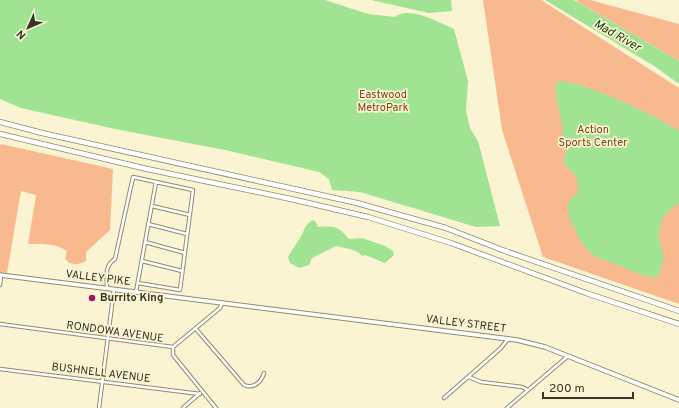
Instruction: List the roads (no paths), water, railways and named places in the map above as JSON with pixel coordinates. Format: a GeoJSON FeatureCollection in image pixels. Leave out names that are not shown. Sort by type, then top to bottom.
{"type":"FeatureCollection","features":[{"type":"Feature","properties":{"kind":"highway"},"geometry":{"type":"LineString","coordinates":[[0,122],[42,133],[357,203],[406,216],[446,228],[505,251],[679,311]]}},
{"type":"Feature","properties":{"kind":"highway"},"geometry":{"type":"LineString","coordinates":[[0,134],[146,169],[291,199],[368,217],[452,243],[586,293],[679,324]]}},
{"type":"Feature","properties":{"kind":"street"},"geometry":{"type":"LineString","coordinates":[[107,288],[108,265],[115,259],[132,177],[193,190],[180,290],[138,283]]}},
{"type":"Feature","properties":{"kind":"street"},"geometry":{"type":"LineString","coordinates":[[136,292],[156,182]]}},
{"type":"Feature","properties":{"kind":"street"},"geometry":{"type":"LineString","coordinates":[[152,206],[190,215]]}},
{"type":"Feature","properties":{"kind":"street"},"geometry":{"type":"LineString","coordinates":[[148,224],[187,234]]}},
{"type":"Feature","properties":{"kind":"street"},"geometry":{"type":"LineString","coordinates":[[145,242],[185,253]]}},
{"type":"Feature","properties":{"kind":"street"},"geometry":{"type":"LineString","coordinates":[[142,261],[182,271]]}},
{"type":"Feature","properties":{"kind":"street"},"geometry":{"type":"LineString","coordinates":[[0,285],[1,275]]}},
{"type":"Feature","properties":{"kind":"street","name":"VALLEY PIKE"},"geometry":{"type":"LineString","coordinates":[[1,275],[242,305]]}},
{"type":"Feature","properties":{"kind":"street"},"geometry":{"type":"LineString","coordinates":[[99,408],[114,289]]}},
{"type":"Feature","properties":{"kind":"street"},"geometry":{"type":"LineString","coordinates":[[173,347],[220,308],[222,303]]}},
{"type":"Feature","properties":{"kind":"street","name":"VALLEY STREET"},"geometry":{"type":"LineString","coordinates":[[242,305],[508,339],[541,345],[679,400]]}},
{"type":"Feature","properties":{"kind":"street","name":"RONDOWA AVENUE"},"geometry":{"type":"LineString","coordinates":[[0,324],[173,347],[173,355],[201,393],[216,408]]}},
{"type":"Feature","properties":{"kind":"street"},"geometry":{"type":"LineString","coordinates":[[196,329],[244,385],[251,386],[257,384],[262,379],[264,373]]}},
{"type":"Feature","properties":{"kind":"street"},"geometry":{"type":"LineString","coordinates":[[444,398],[501,348],[508,339]]}},
{"type":"Feature","properties":{"kind":"street"},"geometry":{"type":"LineString","coordinates":[[507,408],[568,356]]}},
{"type":"Feature","properties":{"kind":"street","name":"BUSHNELL AVENUE"},"geometry":{"type":"LineString","coordinates":[[0,369],[201,393]]}},
{"type":"Feature","properties":{"kind":"street"},"geometry":{"type":"LineString","coordinates":[[469,376],[481,382],[522,387],[528,390]]}},
{"type":"Feature","properties":{"kind":"street"},"geometry":{"type":"LineString","coordinates":[[183,408],[201,393]]}},
{"type":"Feature","properties":{"kind":"water","name":"Eastwood MetroPark"},"geometry":{"type":"Polygon","coordinates":[[[0,0],[325,0],[368,14],[395,17],[408,13],[424,16],[441,23],[454,29],[468,81],[466,111],[470,128],[478,141],[500,226],[476,227],[360,192],[332,190],[329,179],[319,172],[225,150],[115,129],[21,108],[0,99],[0,0]]]}},
{"type":"Feature","properties":{"kind":"water"},"geometry":{"type":"Polygon","coordinates":[[[371,0],[451,0],[452,11],[429,13],[371,0]]]}},
{"type":"Feature","properties":{"kind":"water","name":"Mad River"},"geometry":{"type":"Polygon","coordinates":[[[545,0],[574,0],[679,61],[679,84],[654,66],[545,0]]]}},
{"type":"Feature","properties":{"kind":"water"},"geometry":{"type":"Polygon","coordinates":[[[558,81],[585,87],[620,100],[679,131],[679,203],[669,210],[661,223],[659,240],[663,252],[663,258],[660,274],[657,277],[649,277],[636,273],[598,258],[589,252],[578,237],[569,218],[568,203],[572,197],[578,193],[577,177],[565,165],[564,159],[567,146],[563,136],[562,122],[556,97],[556,86],[558,81]]]}},
{"type":"Feature","properties":{"kind":"water"},"geometry":{"type":"Polygon","coordinates":[[[313,220],[316,222],[318,227],[332,227],[339,229],[349,239],[362,238],[385,246],[393,251],[394,255],[385,263],[365,255],[362,256],[354,250],[336,246],[312,258],[309,265],[299,268],[290,263],[288,257],[306,227],[313,220]]]}},
{"type":"Feature","properties":{"kind":"place","name":"Burrito King"},"geometry":{"type":"Point","coordinates":[92,298]}},
{"type":"Feature","properties":{"kind":"park label","name":"Action Sports Center"},"geometry":{"type":"Point","coordinates":[593,136]}}]}
